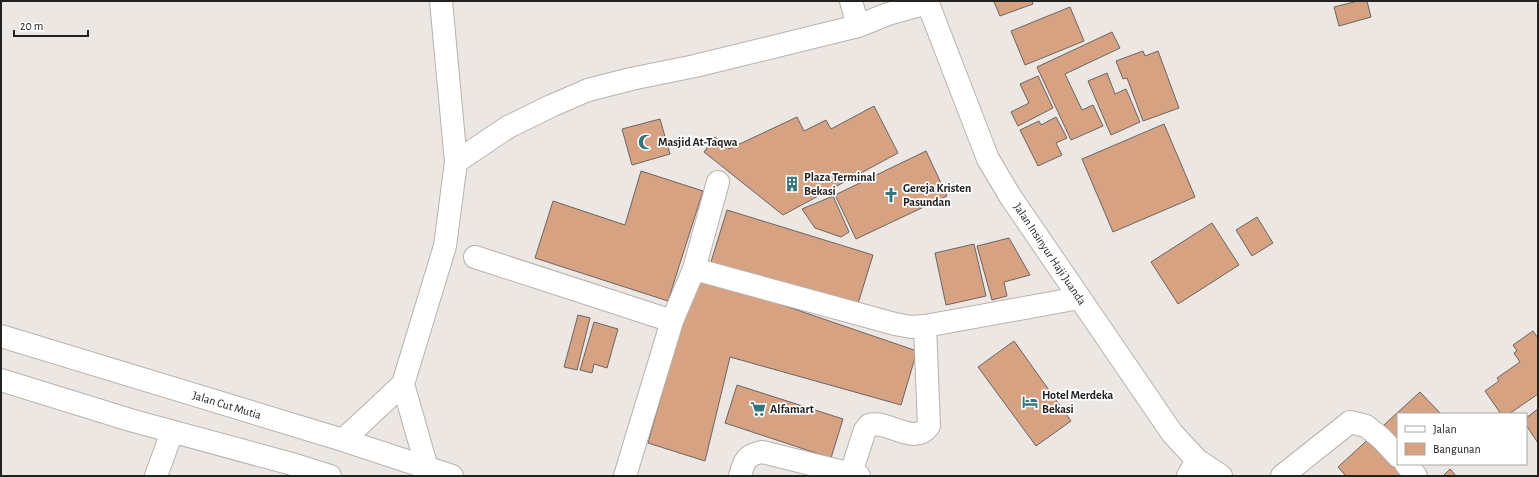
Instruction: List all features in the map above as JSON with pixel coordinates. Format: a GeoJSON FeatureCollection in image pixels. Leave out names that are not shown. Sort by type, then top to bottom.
{"type":"FeatureCollection","features":[{"type":"Feature","properties":{"kind":"main road"},"geometry":{"type":"LineString","coordinates":[[343,440],[403,384],[445,246],[456,162],[441,1]]}},
{"type":"Feature","properties":{"kind":"main road"},"geometry":{"type":"LineString","coordinates":[[851,1],[858,26]]}},
{"type":"Feature","properties":{"kind":"main road"},"geometry":{"type":"LineString","coordinates":[[456,162],[508,127],[588,90],[631,79],[695,66],[858,26],[888,14],[928,2]]}},
{"type":"Feature","properties":{"kind":"main road","name":"Jalan Insinyur Haji Juanda"},"geometry":{"type":"LineString","coordinates":[[928,2],[988,159],[1010,196],[1172,433],[1193,468],[1221,476]]}},
{"type":"Feature","properties":{"kind":"main road"},"geometry":{"type":"LineString","coordinates":[[625,476],[672,321],[694,270],[718,182]]}},
{"type":"Feature","properties":{"kind":"main road"},"geometry":{"type":"LineString","coordinates":[[475,257],[672,321]]}},
{"type":"Feature","properties":{"kind":"main road"},"geometry":{"type":"LineString","coordinates":[[694,270],[911,327],[953,322],[1079,298]]}},
{"type":"Feature","properties":{"kind":"main road"},"geometry":{"type":"LineString","coordinates":[[740,476],[743,462],[752,454],[762,452],[855,475],[865,430],[869,425],[877,425],[913,434],[920,433],[929,426],[925,326]]}},
{"type":"Feature","properties":{"kind":"main road","name":"Jalan Cut Mutia"},"geometry":{"type":"LineString","coordinates":[[1,336],[343,440],[426,472],[452,476]]}},
{"type":"Feature","properties":{"kind":"main road"},"geometry":{"type":"LineString","coordinates":[[1,380],[172,432],[292,464],[330,476]]}},
{"type":"Feature","properties":{"kind":"main road"},"geometry":{"type":"LineString","coordinates":[[403,384],[426,472]]}},
{"type":"Feature","properties":{"kind":"main road"},"geometry":{"type":"LineString","coordinates":[[1282,476],[1350,422],[1366,426],[1381,438],[1397,455]]}},
{"type":"Feature","properties":{"kind":"main road"},"geometry":{"type":"LineString","coordinates":[[156,476],[172,432]]}},
{"type":"Feature","properties":{"kind":"main road"},"geometry":{"type":"LineString","coordinates":[[1407,465],[1416,476]]}},
{"type":"Feature","properties":{"kind":"building"},"geometry":{"type":"Polygon","coordinates":[[[1032,1],[1033,4],[1000,16],[994,2],[1032,1]]]}},
{"type":"Feature","properties":{"kind":"building"},"geometry":{"type":"Polygon","coordinates":[[[1358,1],[1367,1],[1371,17],[1339,26],[1334,7],[1358,1]]]}},
{"type":"Feature","properties":{"kind":"building"},"geometry":{"type":"Polygon","coordinates":[[[1070,7],[1084,41],[1025,65],[1011,31],[1070,7]]]}},
{"type":"Feature","properties":{"kind":"building"},"geometry":{"type":"Polygon","coordinates":[[[1112,32],[1120,48],[1065,74],[1082,110],[1093,105],[1103,126],[1071,140],[1037,67],[1112,32]]]}},
{"type":"Feature","properties":{"kind":"building"},"geometry":{"type":"Polygon","coordinates":[[[1143,51],[1145,56],[1158,51],[1179,108],[1143,121],[1127,78],[1123,79],[1116,61],[1143,51]]]}},
{"type":"Feature","properties":{"kind":"building"},"geometry":{"type":"Polygon","coordinates":[[[1107,73],[1115,94],[1126,89],[1140,122],[1111,135],[1088,81],[1107,73]]]}},
{"type":"Feature","properties":{"kind":"building"},"geometry":{"type":"Polygon","coordinates":[[[1038,76],[1053,108],[1018,126],[1011,112],[1029,103],[1020,84],[1038,76]]]}},
{"type":"Feature","properties":{"kind":"building","name":"Plaza Terminal Bekasi"},"geometry":{"type":"Polygon","coordinates":[[[874,106],[898,153],[783,215],[704,152],[715,137],[729,149],[797,117],[804,131],[826,120],[831,129],[874,106]]]}},
{"type":"Feature","properties":{"kind":"building"},"geometry":{"type":"Polygon","coordinates":[[[1056,117],[1067,138],[1056,143],[1062,155],[1038,166],[1020,130],[1039,121],[1041,125],[1056,117]]]}},
{"type":"Feature","properties":{"kind":"building","name":"Masjid At-Taqwa"},"geometry":{"type":"Polygon","coordinates":[[[660,119],[670,154],[632,165],[622,129],[660,119]]]}},
{"type":"Feature","properties":{"kind":"building"},"geometry":{"type":"Polygon","coordinates":[[[1164,124],[1195,197],[1113,232],[1082,159],[1164,124]]]}},
{"type":"Feature","properties":{"kind":"building","name":"Gereja Kristen Pasundan"},"geometry":{"type":"Polygon","coordinates":[[[926,151],[947,196],[856,239],[835,195],[926,151]]]}},
{"type":"Feature","properties":{"kind":"building"},"geometry":{"type":"Polygon","coordinates":[[[641,171],[703,191],[668,301],[535,258],[553,201],[625,225],[641,171]]]}},
{"type":"Feature","properties":{"kind":"building"},"geometry":{"type":"Polygon","coordinates":[[[833,196],[849,232],[841,237],[815,228],[802,209],[833,196]]]}},
{"type":"Feature","properties":{"kind":"building"},"geometry":{"type":"Polygon","coordinates":[[[727,210],[873,255],[856,310],[710,265],[727,210]]]}},
{"type":"Feature","properties":{"kind":"building"},"geometry":{"type":"Polygon","coordinates":[[[1257,217],[1273,243],[1252,256],[1236,230],[1257,217]]]}},
{"type":"Feature","properties":{"kind":"building"},"geometry":{"type":"Polygon","coordinates":[[[1212,223],[1239,265],[1178,304],[1151,262],[1212,223]]]}},
{"type":"Feature","properties":{"kind":"building"},"geometry":{"type":"Polygon","coordinates":[[[1009,238],[1030,275],[1004,282],[1007,296],[992,300],[977,246],[1009,238]]]}},
{"type":"Feature","properties":{"kind":"building"},"geometry":{"type":"Polygon","coordinates":[[[974,244],[986,296],[946,305],[935,253],[974,244]]]}},
{"type":"Feature","properties":{"kind":"building"},"geometry":{"type":"Polygon","coordinates":[[[695,275],[917,351],[901,405],[730,357],[705,461],[648,443],[695,275]]]}},
{"type":"Feature","properties":{"kind":"building"},"geometry":{"type":"Polygon","coordinates":[[[578,315],[590,318],[577,370],[564,367],[578,315]]]}},
{"type":"Feature","properties":{"kind":"building"},"geometry":{"type":"Polygon","coordinates":[[[594,322],[618,329],[607,368],[594,364],[592,373],[580,370],[594,322]]]}},
{"type":"Feature","properties":{"kind":"building"},"geometry":{"type":"Polygon","coordinates":[[[1533,331],[1538,338],[1538,394],[1510,413],[1500,413],[1485,391],[1499,381],[1497,378],[1520,362],[1514,353],[1517,351],[1513,345],[1533,331]]]}},
{"type":"Feature","properties":{"kind":"building"},"geometry":{"type":"Polygon","coordinates":[[[1014,341],[1071,421],[1036,446],[978,367],[1014,341]]]}},
{"type":"Feature","properties":{"kind":"building"},"geometry":{"type":"Polygon","coordinates":[[[737,385],[843,419],[831,458],[725,423],[737,385]]]}},
{"type":"Feature","properties":{"kind":"building"},"geometry":{"type":"Polygon","coordinates":[[[1420,392],[1440,413],[1397,413],[1420,392]]]}},
{"type":"Feature","properties":{"kind":"building"},"geometry":{"type":"Polygon","coordinates":[[[1538,409],[1538,443],[1527,426],[1527,417],[1538,409]]]}},
{"type":"Feature","properties":{"kind":"building"},"geometry":{"type":"Polygon","coordinates":[[[1397,413],[1397,465],[1398,465],[1403,476],[1346,476],[1338,467],[1397,413]]]}},
{"type":"Feature","properties":{"kind":"building"},"geometry":{"type":"Polygon","coordinates":[[[1450,469],[1456,476],[1443,476],[1450,469]]]}},
{"type":"Feature","properties":{"kind":"place","name":"Masjid At-Taqwa"},"geometry":{"type":"Point","coordinates":[646,142]}},
{"type":"Feature","properties":{"kind":"place","name":"Plaza Terminal Bekasi"},"geometry":{"type":"Point","coordinates":[792,184]}},
{"type":"Feature","properties":{"kind":"place","name":"Gereja Kristen Pasundan"},"geometry":{"type":"Point","coordinates":[891,195]}},
{"type":"Feature","properties":{"kind":"place","name":"Hotel Merdeka Bekasi"},"geometry":{"type":"Point","coordinates":[1030,402]}},
{"type":"Feature","properties":{"kind":"place","name":"Alfamart"},"geometry":{"type":"Point","coordinates":[758,409]}}]}
